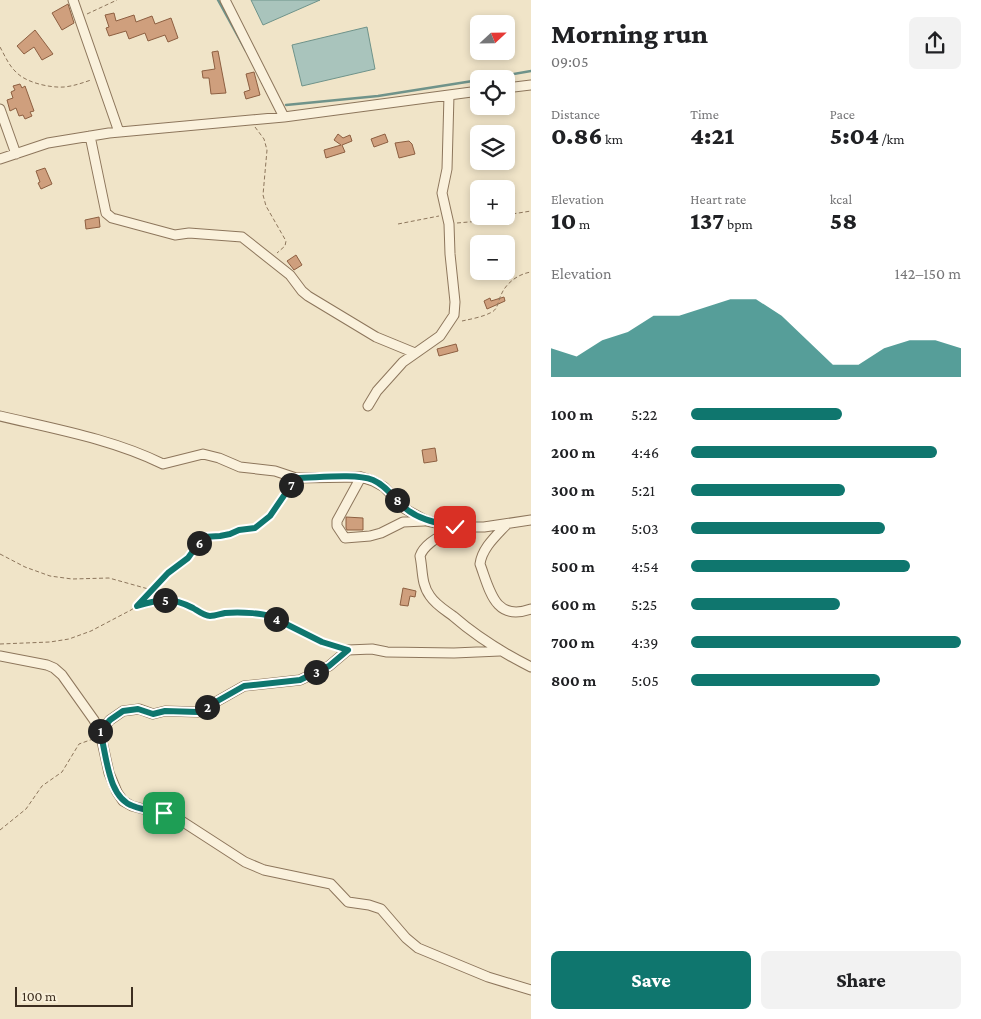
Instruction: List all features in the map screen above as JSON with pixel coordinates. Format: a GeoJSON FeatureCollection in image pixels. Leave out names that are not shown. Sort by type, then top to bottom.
{"type":"FeatureCollection","features":[{"type":"Feature","properties":{"kind":"street"},"geometry":{"type":"LineString","coordinates":[[73,0],[119,132]]}},
{"type":"Feature","properties":{"kind":"street"},"geometry":{"type":"LineString","coordinates":[[225,0],[284,117]]}},
{"type":"Feature","properties":{"kind":"street"},"geometry":{"type":"LineString","coordinates":[[515,87],[531,85]]}},
{"type":"Feature","properties":{"kind":"street"},"geometry":{"type":"LineString","coordinates":[[0,160],[48,143],[90,136],[284,117],[470,92]]}},
{"type":"Feature","properties":{"kind":"street"},"geometry":{"type":"LineString","coordinates":[[368,406],[377,391],[402,362],[440,336],[454,315],[455,302],[448,221],[442,193],[448,156],[449,95]]}},
{"type":"Feature","properties":{"kind":"street"},"geometry":{"type":"LineString","coordinates":[[0,109],[16,154]]}},
{"type":"Feature","properties":{"kind":"street"},"geometry":{"type":"LineString","coordinates":[[90,136],[106,214],[112,218],[175,235],[189,233],[242,237],[295,280],[302,291],[308,296],[376,337],[416,353]]}},
{"type":"Feature","properties":{"kind":"street"},"geometry":{"type":"LineString","coordinates":[[0,416],[122,447],[163,464],[204,454],[240,467],[275,471],[296,478],[361,477],[373,480],[384,487],[405,509],[427,521]]}},
{"type":"Feature","properties":{"kind":"street"},"geometry":{"type":"LineString","coordinates":[[361,477],[337,521],[337,526],[345,538],[381,533],[403,522],[427,521],[455,527],[484,527],[531,520]]}},
{"type":"Feature","properties":{"kind":"street"},"geometry":{"type":"LineString","coordinates":[[507,524],[488,545],[480,564],[495,603],[502,609],[511,612],[520,613],[531,609]]}},
{"type":"Feature","properties":{"kind":"street"},"geometry":{"type":"LineString","coordinates":[[455,527],[421,552],[424,585],[430,596],[439,606],[500,651],[531,667]]}},
{"type":"Feature","properties":{"kind":"street"},"geometry":{"type":"LineString","coordinates":[[101,734],[110,720],[123,711],[138,709],[153,714],[165,711],[198,712],[244,686],[300,680],[329,666],[348,650],[372,649],[387,652],[454,653],[500,651]]}},
{"type":"Feature","properties":{"kind":"street"},"geometry":{"type":"LineString","coordinates":[[0,656],[47,665],[62,675],[94,720],[101,734],[109,773],[123,801],[132,806],[177,818],[245,862],[264,870],[331,884],[348,902],[368,905],[381,910],[406,938],[418,948],[488,977],[531,990]]}},
{"type":"Feature","properties":{"kind":"path"},"geometry":{"type":"LineString","coordinates":[[80,18],[117,0]]}},
{"type":"Feature","properties":{"kind":"path"},"geometry":{"type":"LineString","coordinates":[[0,47],[18,75],[35,82],[63,87],[79,84],[101,76]]}},
{"type":"Feature","properties":{"kind":"path"},"geometry":{"type":"LineString","coordinates":[[249,119],[266,143],[263,195],[266,206],[286,241],[285,246],[270,259]]}},
{"type":"Feature","properties":{"kind":"path"},"geometry":{"type":"LineString","coordinates":[[515,214],[531,211]]}},
{"type":"Feature","properties":{"kind":"path"},"geometry":{"type":"LineString","coordinates":[[398,224],[438,216],[448,221],[470,222]]}},
{"type":"Feature","properties":{"kind":"path"},"geometry":{"type":"LineString","coordinates":[[449,324],[493,312],[502,293],[512,281],[518,275],[531,272]]}},
{"type":"Feature","properties":{"kind":"path"},"geometry":{"type":"LineString","coordinates":[[137,606],[168,573],[188,558],[203,537],[230,534],[239,530],[255,528],[261,524],[270,516],[296,478]]}},
{"type":"Feature","properties":{"kind":"path"},"geometry":{"type":"LineString","coordinates":[[0,554],[25,567],[50,576],[72,579],[109,578],[153,590]]}},
{"type":"Feature","properties":{"kind":"path"},"geometry":{"type":"LineString","coordinates":[[0,644],[50,642],[69,639],[91,631],[137,606],[156,600],[180,602],[209,616],[228,613],[258,613],[275,617],[322,642],[348,650]]}},
{"type":"Feature","properties":{"kind":"path"},"geometry":{"type":"LineString","coordinates":[[0,830],[26,809],[42,786],[62,772],[79,744],[101,734]]}},
{"type":"Feature","properties":{"kind":"water"},"geometry":{"type":"Polygon","coordinates":[[[251,0],[320,0],[263,25],[251,0]]]}},
{"type":"Feature","properties":{"kind":"water"},"geometry":{"type":"Polygon","coordinates":[[[367,27],[375,69],[302,86],[292,45],[367,27]]]}},
{"type":"Feature","properties":{"kind":"building"},"geometry":{"type":"Polygon","coordinates":[[[68,4],[74,23],[62,30],[52,13],[68,4]]]}},
{"type":"Feature","properties":{"kind":"building"},"geometry":{"type":"Polygon","coordinates":[[[114,13],[116,21],[134,15],[136,22],[152,16],[155,24],[171,18],[178,38],[168,42],[165,35],[148,41],[145,33],[129,39],[126,31],[109,36],[106,28],[109,27],[105,15],[114,13]]]}},
{"type":"Feature","properties":{"kind":"building"},"geometry":{"type":"Polygon","coordinates":[[[35,30],[53,54],[42,60],[34,47],[24,54],[17,46],[35,30]]]}},
{"type":"Feature","properties":{"kind":"building"},"geometry":{"type":"Polygon","coordinates":[[[218,51],[226,93],[211,94],[209,78],[203,78],[202,71],[215,69],[212,52],[218,51]]]}},
{"type":"Feature","properties":{"kind":"building"},"geometry":{"type":"Polygon","coordinates":[[[254,72],[260,95],[246,99],[244,92],[250,90],[246,74],[254,72]]]}},
{"type":"Feature","properties":{"kind":"building"},"geometry":{"type":"Polygon","coordinates":[[[20,84],[22,88],[25,86],[34,111],[30,112],[32,116],[25,119],[23,115],[19,116],[16,108],[10,111],[7,100],[13,98],[11,92],[15,90],[13,86],[20,84]]]}},
{"type":"Feature","properties":{"kind":"building"},"geometry":{"type":"Polygon","coordinates":[[[338,134],[343,138],[350,135],[352,141],[342,145],[345,152],[326,158],[324,150],[341,145],[334,140],[338,134]]]}},
{"type":"Feature","properties":{"kind":"building"},"geometry":{"type":"Polygon","coordinates":[[[385,134],[388,142],[374,147],[371,139],[385,134]]]}},
{"type":"Feature","properties":{"kind":"building"},"geometry":{"type":"Polygon","coordinates":[[[409,141],[415,154],[399,158],[395,143],[409,141]]]}},
{"type":"Feature","properties":{"kind":"building"},"geometry":{"type":"Polygon","coordinates":[[[45,168],[52,184],[41,189],[36,171],[45,168]]]}},
{"type":"Feature","properties":{"kind":"building"},"geometry":{"type":"Polygon","coordinates":[[[99,217],[100,227],[86,229],[85,220],[99,217]]]}},
{"type":"Feature","properties":{"kind":"building"},"geometry":{"type":"Polygon","coordinates":[[[296,255],[302,265],[294,270],[287,261],[296,255]]]}},
{"type":"Feature","properties":{"kind":"building"},"geometry":{"type":"Polygon","coordinates":[[[504,297],[505,301],[487,309],[484,301],[490,298],[491,301],[504,297]]]}},
{"type":"Feature","properties":{"kind":"building"},"geometry":{"type":"Polygon","coordinates":[[[456,344],[458,351],[439,356],[437,349],[456,344]]]}},
{"type":"Feature","properties":{"kind":"building"},"geometry":{"type":"Polygon","coordinates":[[[435,448],[437,461],[424,463],[422,450],[435,448]]]}},
{"type":"Feature","properties":{"kind":"building"},"geometry":{"type":"Polygon","coordinates":[[[346,517],[363,518],[363,530],[347,530],[346,517]]]}},
{"type":"Feature","properties":{"kind":"building"},"geometry":{"type":"Polygon","coordinates":[[[403,588],[416,591],[415,597],[410,596],[408,606],[400,605],[403,588]]]}},
{"type":"Feature","properties":{"kind":"waterway"},"geometry":{"type":"LineString","coordinates":[[218,0],[246,51]]}},
{"type":"Feature","properties":{"kind":"waterway"},"geometry":{"type":"LineString","coordinates":[[515,74],[531,71]]}},
{"type":"Feature","properties":{"kind":"waterway"},"geometry":{"type":"LineString","coordinates":[[286,105],[378,96],[470,81]]}},
{"type":"Feature","properties":{"kind":"route"},"geometry":{"type":"LineString","coordinates":[[164,813],[132,806],[123,801],[117,792],[109,773],[100,732],[110,720],[123,711],[138,709],[153,714],[165,711],[198,712],[244,686],[300,680],[329,666],[348,650],[322,642],[275,617],[258,613],[228,613],[209,616],[174,601],[156,600],[137,606],[168,573],[185,562],[203,537],[220,536],[239,530],[255,528],[270,516],[296,478],[361,477],[373,480],[384,487],[405,509],[427,521],[455,527]]}}]}
